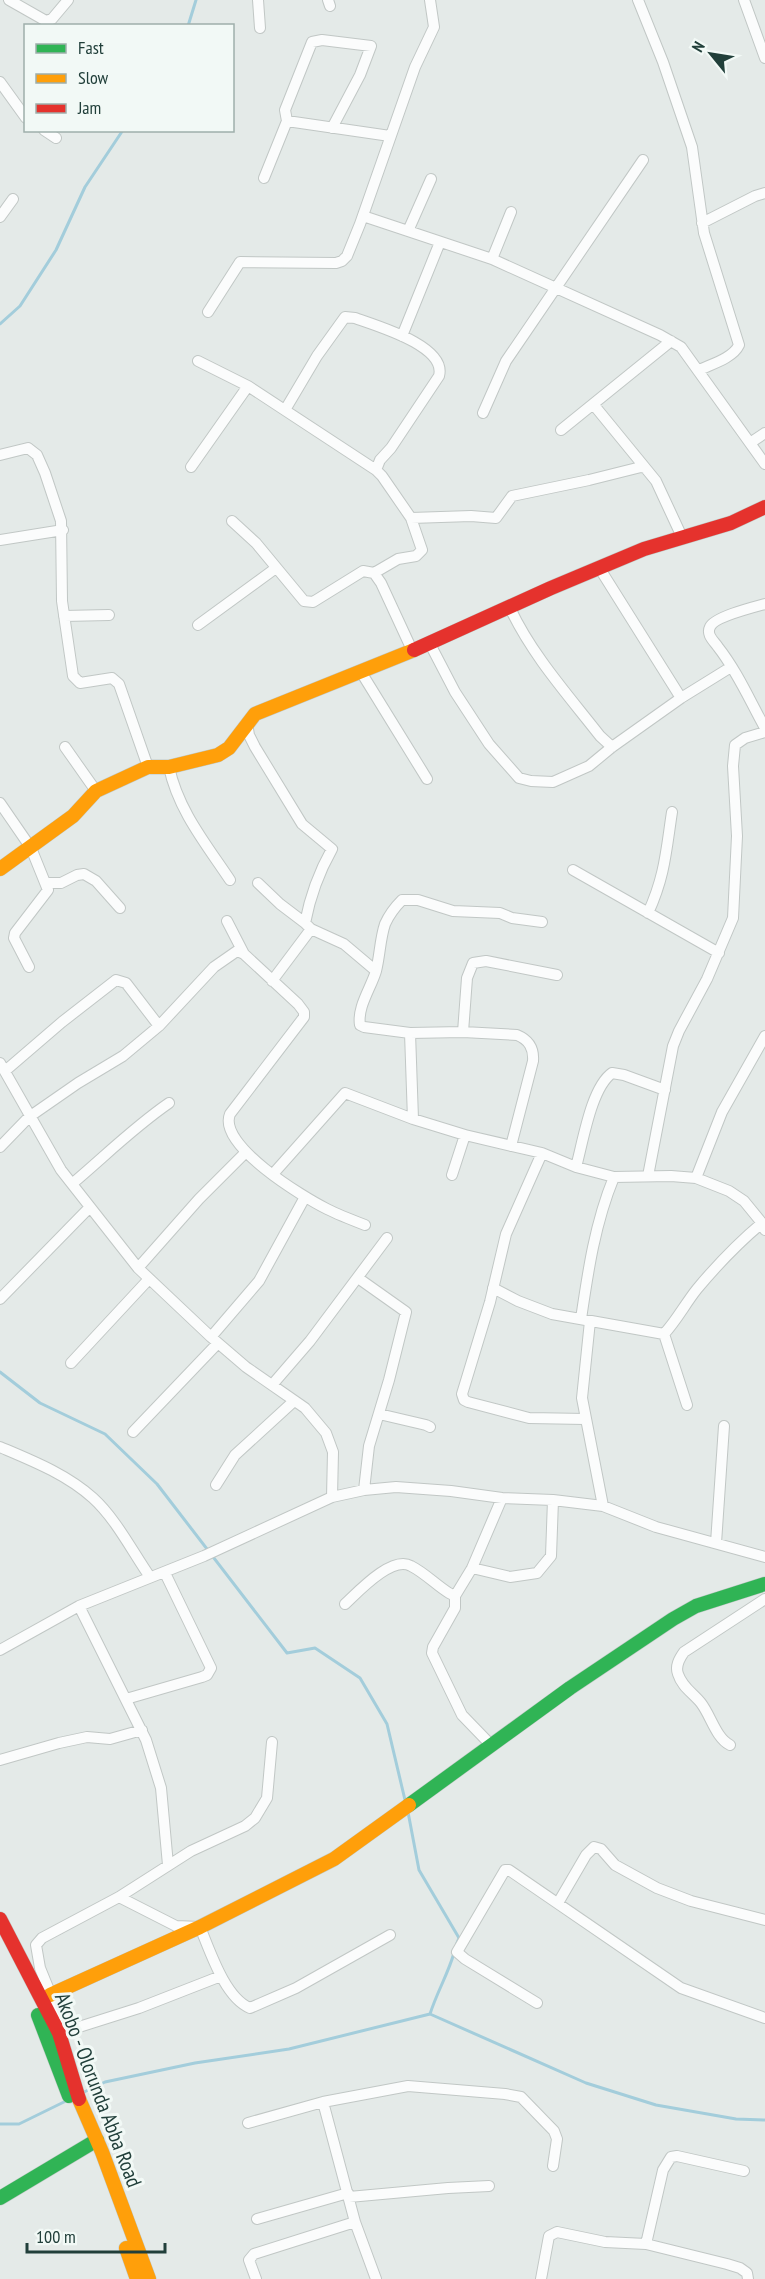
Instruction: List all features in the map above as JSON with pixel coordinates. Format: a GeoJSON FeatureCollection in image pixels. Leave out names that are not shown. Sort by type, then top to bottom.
{"type":"FeatureCollection","features":[{"type":"Feature","properties":{"kind":"street"},"geometry":{"type":"LineString","coordinates":[[9,0],[46,21],[50,21],[68,0]]}},
{"type":"Feature","properties":{"kind":"street"},"geometry":{"type":"LineString","coordinates":[[258,0],[260,28]]}},
{"type":"Feature","properties":{"kind":"street"},"geometry":{"type":"LineString","coordinates":[[208,312],[240,262],[342,261],[346,256],[363,216],[415,67],[434,27],[430,0]]}},
{"type":"Feature","properties":{"kind":"street"},"geometry":{"type":"LineString","coordinates":[[638,0],[663,62],[692,147],[702,223],[739,345],[738,349],[729,356],[699,370]]}},
{"type":"Feature","properties":{"kind":"street"},"geometry":{"type":"LineString","coordinates":[[744,0],[765,58]]}},
{"type":"Feature","properties":{"kind":"street"},"geometry":{"type":"LineString","coordinates":[[264,178],[287,121],[285,110],[312,42],[322,40],[371,46],[360,75],[332,128]]}},
{"type":"Feature","properties":{"kind":"street"},"geometry":{"type":"LineString","coordinates":[[0,82],[24,115]]}},
{"type":"Feature","properties":{"kind":"street"},"geometry":{"type":"LineString","coordinates":[[287,121],[390,136]]}},
{"type":"Feature","properties":{"kind":"street"},"geometry":{"type":"LineString","coordinates":[[47,132],[56,138]]}},
{"type":"Feature","properties":{"kind":"street"},"geometry":{"type":"LineString","coordinates":[[483,413],[506,361],[643,160]]}},
{"type":"Feature","properties":{"kind":"street"},"geometry":{"type":"LineString","coordinates":[[408,231],[431,179]]}},
{"type":"Feature","properties":{"kind":"street"},"geometry":{"type":"LineString","coordinates":[[702,223],[765,193]]}},
{"type":"Feature","properties":{"kind":"street"},"geometry":{"type":"LineString","coordinates":[[0,217],[13,199]]}},
{"type":"Feature","properties":{"kind":"street"},"geometry":{"type":"LineString","coordinates":[[492,259],[511,212]]}},
{"type":"Feature","properties":{"kind":"street"},"geometry":{"type":"LineString","coordinates":[[363,216],[492,259],[681,347],[765,464]]}},
{"type":"Feature","properties":{"kind":"street"},"geometry":{"type":"LineString","coordinates":[[402,336],[440,242]]}},
{"type":"Feature","properties":{"kind":"street"},"geometry":{"type":"LineString","coordinates":[[285,410],[317,356],[345,317],[355,318],[402,336],[433,355],[440,369],[439,376],[391,448],[380,460],[376,470]]}},
{"type":"Feature","properties":{"kind":"street"},"geometry":{"type":"LineString","coordinates":[[561,430],[671,341]]}},
{"type":"Feature","properties":{"kind":"street"},"geometry":{"type":"LineString","coordinates":[[198,361],[248,386],[376,470],[411,518],[422,547],[421,552],[416,556],[398,559],[378,573],[363,571],[313,602],[308,602],[301,598],[256,543],[232,521]]}},
{"type":"Feature","properties":{"kind":"street"},"geometry":{"type":"LineString","coordinates":[[191,467],[248,386]]}},
{"type":"Feature","properties":{"kind":"street"},"geometry":{"type":"LineString","coordinates":[[593,404],[656,481],[682,537]]}},
{"type":"Feature","properties":{"kind":"street"},"geometry":{"type":"LineString","coordinates":[[750,442],[765,433]]}},
{"type":"Feature","properties":{"kind":"street"},"geometry":{"type":"LineString","coordinates":[[0,455],[22,448],[28,448],[37,454],[49,482],[63,530],[61,568],[64,616],[73,676],[80,683],[112,678],[116,680],[148,767]]}},
{"type":"Feature","properties":{"kind":"street"},"geometry":{"type":"LineString","coordinates":[[411,518],[471,516],[496,518],[512,496],[640,467],[645,468]]}},
{"type":"Feature","properties":{"kind":"street"},"geometry":{"type":"LineString","coordinates":[[0,869],[73,816],[96,790],[148,767],[170,767],[218,755],[229,748],[255,714],[430,644],[551,588],[644,549],[731,523],[765,507]]}},
{"type":"Feature","properties":{"kind":"street"},"geometry":{"type":"LineString","coordinates":[[0,540],[63,530]]}},
{"type":"Feature","properties":{"kind":"street"},"geometry":{"type":"LineString","coordinates":[[198,625],[276,568]]}},
{"type":"Feature","properties":{"kind":"street"},"geometry":{"type":"LineString","coordinates":[[600,569],[681,698]]}},
{"type":"Feature","properties":{"kind":"street"},"geometry":{"type":"LineString","coordinates":[[378,573],[412,650]]}},
{"type":"Feature","properties":{"kind":"street"},"geometry":{"type":"LineString","coordinates":[[648,1176],[669,1059],[678,1031],[719,953],[733,918],[737,836],[733,766],[735,745],[765,730],[731,668],[712,640],[709,629],[719,620],[765,604]]}},
{"type":"Feature","properties":{"kind":"street"},"geometry":{"type":"LineString","coordinates":[[510,608],[522,634],[600,736],[612,747]]}},
{"type":"Feature","properties":{"kind":"street"},"geometry":{"type":"LineString","coordinates":[[64,616],[109,615]]}},
{"type":"Feature","properties":{"kind":"street"},"geometry":{"type":"LineString","coordinates":[[430,644],[455,692],[489,744],[519,778],[531,781],[553,782],[589,766],[681,698],[731,668]]}},
{"type":"Feature","properties":{"kind":"street"},"geometry":{"type":"LineString","coordinates":[[361,672],[427,779]]}},
{"type":"Feature","properties":{"kind":"street"},"geometry":{"type":"LineString","coordinates":[[247,723],[249,735],[255,747],[302,824],[332,849],[319,876],[308,926],[272,981]]}},
{"type":"Feature","properties":{"kind":"street"},"geometry":{"type":"LineString","coordinates":[[65,747],[96,790]]}},
{"type":"Feature","properties":{"kind":"street"},"geometry":{"type":"LineString","coordinates":[[170,767],[174,788],[182,806],[230,880]]}},
{"type":"Feature","properties":{"kind":"street"},"geometry":{"type":"LineString","coordinates":[[0,803],[31,848],[48,890],[14,938],[29,967]]}},
{"type":"Feature","properties":{"kind":"street"},"geometry":{"type":"LineString","coordinates":[[648,913],[661,885],[672,812]]}},
{"type":"Feature","properties":{"kind":"street"},"geometry":{"type":"LineString","coordinates":[[573,870],[719,953]]}},
{"type":"Feature","properties":{"kind":"street"},"geometry":{"type":"LineString","coordinates":[[46,883],[61,883],[84,874],[96,881],[120,908]]}},
{"type":"Feature","properties":{"kind":"street"},"geometry":{"type":"LineString","coordinates":[[258,883],[308,926],[344,944],[375,971]]}},
{"type":"Feature","properties":{"kind":"street"},"geometry":{"type":"LineString","coordinates":[[511,1146],[534,1053],[525,1039],[517,1035],[462,1032],[410,1033],[360,1025],[361,1010],[375,971],[385,924],[402,900],[417,900],[453,910],[500,914],[542,922]]}},
{"type":"Feature","properties":{"kind":"street"},"geometry":{"type":"LineString","coordinates":[[227,921],[244,954],[304,1012],[304,1017],[230,1114],[227,1121],[228,1126],[245,1153],[273,1174],[328,1210],[365,1225]]}},
{"type":"Feature","properties":{"kind":"street"},"geometry":{"type":"LineString","coordinates":[[0,1147],[29,1117],[78,1083],[123,1056],[159,1026],[214,967],[237,951],[244,954]]}},
{"type":"Feature","properties":{"kind":"street"},"geometry":{"type":"LineString","coordinates":[[462,1032],[467,978],[473,963],[486,960],[557,975]]}},
{"type":"Feature","properties":{"kind":"street"},"geometry":{"type":"LineString","coordinates":[[159,1026],[126,983],[116,980],[2,1067],[61,1170],[138,1268],[246,1367],[305,1408],[326,1433],[333,1452],[332,1497]]}},
{"type":"Feature","properties":{"kind":"street"},"geometry":{"type":"LineString","coordinates":[[410,1033],[413,1119]]}},
{"type":"Feature","properties":{"kind":"street"},"geometry":{"type":"LineString","coordinates":[[696,1178],[722,1112],[765,1036]]}},
{"type":"Feature","properties":{"kind":"street"},"geometry":{"type":"LineString","coordinates":[[576,1167],[594,1104],[608,1076],[612,1073],[624,1075],[665,1090]]}},
{"type":"Feature","properties":{"kind":"street"},"geometry":{"type":"LineString","coordinates":[[273,1174],[345,1093],[413,1119],[465,1135],[542,1153],[576,1167],[614,1177],[696,1178],[729,1191],[744,1201],[764,1227],[736,1245],[695,1291],[664,1334],[653,1334],[552,1314],[518,1301],[493,1288]]}},
{"type":"Feature","properties":{"kind":"street"},"geometry":{"type":"LineString","coordinates":[[73,1183],[112,1151],[141,1122],[169,1103]]}},
{"type":"Feature","properties":{"kind":"street"},"geometry":{"type":"LineString","coordinates":[[452,1175],[465,1135]]}},
{"type":"Feature","properties":{"kind":"street"},"geometry":{"type":"LineString","coordinates":[[138,1268],[245,1153]]}},
{"type":"Feature","properties":{"kind":"street"},"geometry":{"type":"LineString","coordinates":[[542,1153],[506,1234],[462,1394],[464,1400],[529,1418],[585,1419]]}},
{"type":"Feature","properties":{"kind":"street"},"geometry":{"type":"LineString","coordinates":[[603,1506],[582,1398],[585,1320],[592,1248],[614,1177]]}},
{"type":"Feature","properties":{"kind":"street"},"geometry":{"type":"LineString","coordinates":[[133,1432],[214,1340],[259,1281],[306,1197]]}},
{"type":"Feature","properties":{"kind":"street"},"geometry":{"type":"LineString","coordinates":[[0,1299],[90,1207]]}},
{"type":"Feature","properties":{"kind":"street"},"geometry":{"type":"LineString","coordinates":[[272,1384],[310,1341],[387,1238]]}},
{"type":"Feature","properties":{"kind":"street"},"geometry":{"type":"LineString","coordinates":[[358,1278],[406,1312],[369,1446],[364,1490]]}},
{"type":"Feature","properties":{"kind":"street"},"geometry":{"type":"LineString","coordinates":[[71,1363],[149,1279]]}},
{"type":"Feature","properties":{"kind":"street"},"geometry":{"type":"LineString","coordinates":[[664,1334],[687,1405]]}},
{"type":"Feature","properties":{"kind":"street"},"geometry":{"type":"LineString","coordinates":[[216,1485],[235,1455],[294,1401]]}},
{"type":"Feature","properties":{"kind":"street"},"geometry":{"type":"LineString","coordinates":[[379,1414],[430,1427]]}},
{"type":"Feature","properties":{"kind":"street"},"geometry":{"type":"LineString","coordinates":[[716,1543],[724,1426]]}},
{"type":"Feature","properties":{"kind":"street"},"geometry":{"type":"LineString","coordinates":[[0,1447],[61,1474],[93,1498],[150,1577]]}},
{"type":"Feature","properties":{"kind":"street"},"geometry":{"type":"LineString","coordinates":[[0,1650],[79,1606],[165,1573],[332,1497],[364,1490],[396,1487],[603,1506],[656,1527],[765,1557]]}},
{"type":"Feature","properties":{"kind":"street"},"geometry":{"type":"LineString","coordinates":[[491,1745],[462,1715],[432,1653],[433,1647],[455,1608],[455,1596],[472,1568],[502,1498]]}},
{"type":"Feature","properties":{"kind":"street"},"geometry":{"type":"LineString","coordinates":[[472,1568],[510,1576],[537,1574],[551,1556],[553,1500]]}},
{"type":"Feature","properties":{"kind":"street"},"geometry":{"type":"LineString","coordinates":[[345,1604],[369,1581],[400,1564],[411,1565],[455,1596]]}},
{"type":"Feature","properties":{"kind":"street"},"geometry":{"type":"LineString","coordinates":[[126,1699],[202,1677],[211,1668],[165,1573]]}},
{"type":"Feature","properties":{"kind":"street"},"geometry":{"type":"LineString","coordinates":[[50,1995],[200,1927],[334,1859],[570,1688],[673,1620],[696,1606],[765,1584]]}},
{"type":"Feature","properties":{"kind":"street"},"geometry":{"type":"LineString","coordinates":[[730,1745],[721,1740],[700,1701],[684,1687],[677,1673],[677,1665],[684,1652],[765,1599]]}},
{"type":"Feature","properties":{"kind":"street"},"geometry":{"type":"LineString","coordinates":[[79,1606],[142,1730],[161,1788],[168,1865]]}},
{"type":"Feature","properties":{"kind":"street"},"geometry":{"type":"LineString","coordinates":[[0,1760],[87,1737],[110,1739],[142,1730]]}},
{"type":"Feature","properties":{"kind":"street"},"geometry":{"type":"LineString","coordinates":[[221,1976],[140,2008],[62,2032],[40,1968],[36,1945],[42,1938],[119,1898],[209,1841],[245,1826],[255,1818],[267,1798],[272,1742]]}},
{"type":"Feature","properties":{"kind":"street"},"geometry":{"type":"LineString","coordinates":[[558,1903],[586,1855],[594,1847],[600,1849],[615,1865],[657,1888],[691,1901],[765,1920]]}},
{"type":"Feature","properties":{"kind":"street"},"geometry":{"type":"LineString","coordinates":[[537,2003],[457,1952],[505,1870],[558,1903],[681,1988],[765,2018]]}},
{"type":"Feature","properties":{"kind":"street"},"geometry":{"type":"LineString","coordinates":[[119,1898],[176,1926],[200,1927]]}},
{"type":"Feature","properties":{"kind":"street","name":"Akobo - Olorunda Abba Road"},"geometry":{"type":"LineString","coordinates":[[0,1919],[62,2032],[71,2068],[71,2089]]}},
{"type":"Feature","properties":{"kind":"street"},"geometry":{"type":"LineString","coordinates":[[200,1927],[221,1976],[242,2005],[250,2008],[296,1988],[390,1935]]}},
{"type":"Feature","properties":{"kind":"street","name":"Akobo - Olorunda Abba Road"},"geometry":{"type":"LineString","coordinates":[[0,1938],[71,2089],[148,2279]]}},
{"type":"Feature","properties":{"kind":"street"},"geometry":{"type":"LineString","coordinates":[[248,2123],[323,2102],[408,2086],[516,2096],[526,2102],[554,2131],[557,2139],[553,2166]]}},
{"type":"Feature","properties":{"kind":"street"},"geometry":{"type":"LineString","coordinates":[[323,2102],[355,2222],[376,2279]]}},
{"type":"Feature","properties":{"kind":"street"},"geometry":{"type":"LineString","coordinates":[[0,2189],[92,2138]]}},
{"type":"Feature","properties":{"kind":"street"},"geometry":{"type":"LineString","coordinates":[[0,2198],[92,2138]]}},
{"type":"Feature","properties":{"kind":"street","name":"Akobo - Olorunda Abba Road"},"geometry":{"type":"LineString","coordinates":[[92,2138],[137,2279]]}},
{"type":"Feature","properties":{"kind":"street"},"geometry":{"type":"LineString","coordinates":[[646,2244],[663,2170],[671,2157],[676,2156],[744,2171]]}},
{"type":"Feature","properties":{"kind":"street"},"geometry":{"type":"LineString","coordinates":[[257,2219],[348,2195],[489,2186]]}},
{"type":"Feature","properties":{"kind":"street"},"geometry":{"type":"LineString","coordinates":[[256,2279],[249,2260],[254,2254],[355,2222]]}},
{"type":"Feature","properties":{"kind":"street"},"geometry":{"type":"LineString","coordinates":[[541,2279],[549,2236],[553,2233],[566,2233],[605,2242],[646,2244],[740,2268],[747,2273],[748,2279]]}},
{"type":"Feature","properties":{"kind":"waterway"},"geometry":{"type":"LineString","coordinates":[[189,24],[196,0]]}},
{"type":"Feature","properties":{"kind":"waterway"},"geometry":{"type":"LineString","coordinates":[[0,324],[20,306],[56,250],[85,187],[122,132]]}},
{"type":"Feature","properties":{"kind":"waterway"},"geometry":{"type":"LineString","coordinates":[[0,1372],[40,1403],[105,1434],[157,1484],[287,1653],[315,1648],[360,1678],[387,1724],[405,1800]]}},
{"type":"Feature","properties":{"kind":"waterway"},"geometry":{"type":"LineString","coordinates":[[408,1812],[419,1870],[459,1938],[457,1943]]}},
{"type":"Feature","properties":{"kind":"waterway"},"geometry":{"type":"LineString","coordinates":[[430,2014],[454,1953]]}},
{"type":"Feature","properties":{"kind":"waterway"},"geometry":{"type":"LineString","coordinates":[[82,2093],[105,2082],[195,2063],[289,2049],[430,2014],[586,2083],[656,2105],[736,2119],[765,2120]]}},
{"type":"Feature","properties":{"kind":"waterway"},"geometry":{"type":"LineString","coordinates":[[0,2124],[19,2124],[68,2100]]}},
{"type":"Feature","properties":{"kind":"traffic: fast"},"geometry":{"type":"LineString","coordinates":[[409,1805],[570,1688],[673,1619],[696,1606],[765,1584]]}},
{"type":"Feature","properties":{"kind":"traffic: fast"},"geometry":{"type":"LineString","coordinates":[[38,2015],[69,2096]]}},
{"type":"Feature","properties":{"kind":"traffic: fast"},"geometry":{"type":"LineString","coordinates":[[0,2198],[97,2140]]}},
{"type":"Feature","properties":{"kind":"traffic: slow"},"geometry":{"type":"LineString","coordinates":[[0,869],[73,816],[96,791],[148,767],[169,767],[218,755],[229,748],[255,714],[414,650]]}},
{"type":"Feature","properties":{"kind":"traffic: slow"},"geometry":{"type":"LineString","coordinates":[[50,1995],[200,1927],[334,1859],[409,1805]]}},
{"type":"Feature","properties":{"kind":"traffic: slow"},"geometry":{"type":"LineString","coordinates":[[79,2099],[102,2152],[149,2279]]}},
{"type":"Feature","properties":{"kind":"traffic: slow"},"geometry":{"type":"LineString","coordinates":[[126,2248],[137,2279]]}},
{"type":"Feature","properties":{"kind":"traffic: jam"},"geometry":{"type":"LineString","coordinates":[[414,650],[644,549],[731,523],[765,507]]}},
{"type":"Feature","properties":{"kind":"traffic: jam"},"geometry":{"type":"LineString","coordinates":[[0,1919],[59,2033],[79,2099]]}}]}
